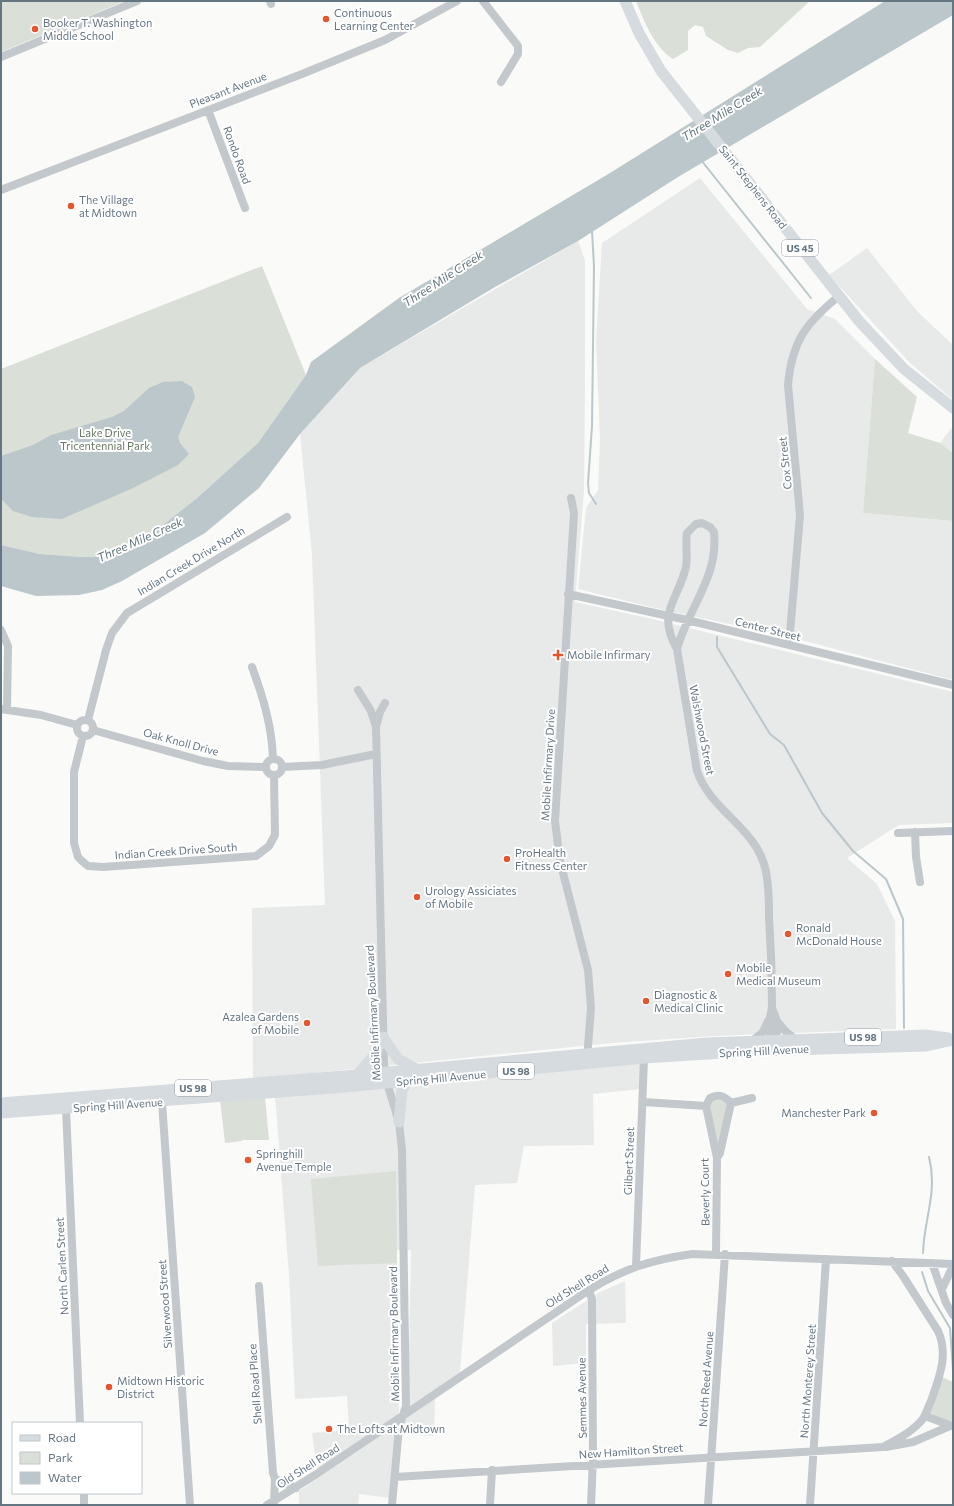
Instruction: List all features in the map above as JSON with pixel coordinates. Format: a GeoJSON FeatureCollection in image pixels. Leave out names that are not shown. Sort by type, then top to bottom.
{"type":"FeatureCollection","features":[{"type":"Feature","properties":{"kind":"main road","name":"Saint Stephens Road"},"geometry":{"type":"LineString","coordinates":[[625,1],[639,33],[661,71],[859,321],[904,369],[953,408]]}},
{"type":"Feature","properties":{"kind":"main road","name":"Spring Hill Avenue"},"geometry":{"type":"LineString","coordinates":[[1,1103],[357,1075],[408,1081],[587,1058],[752,1040],[774,1045],[795,1039],[925,1035],[953,1039]]}},
{"type":"Feature","properties":{"kind":"main road"},"geometry":{"type":"LineString","coordinates":[[357,1075],[373,1057],[383,1037],[398,1059],[416,1069]]}},
{"type":"Feature","properties":{"kind":"main road","name":"Spring Hill Avenue"},"geometry":{"type":"LineString","coordinates":[[1,1113],[162,1102],[386,1078],[416,1069],[587,1058],[644,1058],[774,1045],[926,1046],[953,1039]]}},
{"type":"Feature","properties":{"kind":"main road"},"geometry":{"type":"LineString","coordinates":[[399,1122],[402,1090],[408,1081]]}},
{"type":"Feature","properties":{"kind":"street"},"geometry":{"type":"LineString","coordinates":[[1,57],[137,1]]}},
{"type":"Feature","properties":{"kind":"street","name":"Pleasant Avenue"},"geometry":{"type":"LineString","coordinates":[[1,190],[384,40],[457,1]]}},
{"type":"Feature","properties":{"kind":"street"},"geometry":{"type":"LineString","coordinates":[[483,1],[518,46],[518,54],[501,82]]}},
{"type":"Feature","properties":{"kind":"street","name":"Rondo Road"},"geometry":{"type":"LineString","coordinates":[[208,110],[245,208]]}},
{"type":"Feature","properties":{"kind":"street","name":"Cox Street"},"geometry":{"type":"LineString","coordinates":[[789,645],[800,515],[788,385],[790,364],[798,341],[816,315],[839,296]]}},
{"type":"Feature","properties":{"kind":"street","name":"Mobile Infirmary Drive"},"geometry":{"type":"LineString","coordinates":[[571,498],[574,513],[568,594],[556,821],[560,861],[588,970],[591,1008],[587,1058]]}},
{"type":"Feature","properties":{"kind":"street","name":"Indian Creek Drive North"},"geometry":{"type":"LineString","coordinates":[[88,720],[106,650],[112,633],[127,613],[287,517]]}},
{"type":"Feature","properties":{"kind":"street","name":"Walshwood Street"},"geometry":{"type":"LineString","coordinates":[[677,649],[687,620],[696,606],[708,581],[714,553],[714,532],[710,527],[702,523],[696,524],[687,533],[686,566],[667,616],[670,634],[677,649],[697,771],[701,782],[710,795],[748,834],[761,852],[764,862],[768,900],[773,1021],[769,1033],[774,1045]]}},
{"type":"Feature","properties":{"kind":"street","name":"Center Street"},"geometry":{"type":"LineString","coordinates":[[568,594],[687,620],[953,685]]}},
{"type":"Feature","properties":{"kind":"street"},"geometry":{"type":"LineString","coordinates":[[1,630],[8,646],[4,709],[41,715],[77,725]]}},
{"type":"Feature","properties":{"kind":"street"},"geometry":{"type":"LineString","coordinates":[[252,667],[268,712],[273,740],[273,758]]}},
{"type":"Feature","properties":{"kind":"street","name":"Mobile Infirmary Boulevard"},"geometry":{"type":"LineString","coordinates":[[358,690],[371,711],[376,727]]}},
{"type":"Feature","properties":{"kind":"street","name":"Mobile Infirmary Boulevard"},"geometry":{"type":"LineString","coordinates":[[385,703],[380,712],[376,727],[383,1037],[386,1078],[399,1122],[402,1150],[406,1406],[399,1427],[392,1505]]}},
{"type":"Feature","properties":{"kind":"street"},"geometry":{"type":"LineString","coordinates":[[83,720],[88,720],[93,725],[93,730],[90,734],[82,736],[78,733],[77,725],[83,720]]}},
{"type":"Feature","properties":{"kind":"street","name":"Oak Knoll Drive"},"geometry":{"type":"LineString","coordinates":[[93,730],[228,766],[265,767]]}},
{"type":"Feature","properties":{"kind":"street","name":"Indian Creek Drive South"},"geometry":{"type":"LineString","coordinates":[[82,736],[74,772],[74,843],[78,857],[88,866],[102,867],[256,856],[269,846],[275,835],[274,776]]}},
{"type":"Feature","properties":{"kind":"street"},"geometry":{"type":"LineString","coordinates":[[282,767],[322,765],[376,754]]}},
{"type":"Feature","properties":{"kind":"street"},"geometry":{"type":"LineString","coordinates":[[273,758],[280,762],[282,767]]}},
{"type":"Feature","properties":{"kind":"street"},"geometry":{"type":"LineString","coordinates":[[273,758],[268,760],[265,767],[267,772],[274,776],[280,772],[282,767]]}},
{"type":"Feature","properties":{"kind":"street"},"geometry":{"type":"LineString","coordinates":[[898,833],[953,831]]}},
{"type":"Feature","properties":{"kind":"street"},"geometry":{"type":"LineString","coordinates":[[915,832],[916,857],[920,882]]}},
{"type":"Feature","properties":{"kind":"street"},"geometry":{"type":"LineString","coordinates":[[773,1021],[795,1039]]}},
{"type":"Feature","properties":{"kind":"street","name":"Walshwood Street"},"geometry":{"type":"LineString","coordinates":[[752,1040],[763,1032],[773,1021]]}},
{"type":"Feature","properties":{"kind":"street","name":"Gilbert Street"},"geometry":{"type":"LineString","coordinates":[[636,1266],[644,1058]]}},
{"type":"Feature","properties":{"kind":"street"},"geometry":{"type":"LineString","coordinates":[[643,1102],[706,1106],[710,1098],[719,1095],[726,1098],[731,1103]]}},
{"type":"Feature","properties":{"kind":"street"},"geometry":{"type":"LineString","coordinates":[[731,1103],[752,1098]]}},
{"type":"Feature","properties":{"kind":"street","name":"Silverwood Street"},"geometry":{"type":"LineString","coordinates":[[162,1102],[190,1505]]}},
{"type":"Feature","properties":{"kind":"street"},"geometry":{"type":"LineString","coordinates":[[717,1158],[720,1153],[731,1103]]}},
{"type":"Feature","properties":{"kind":"street","name":"Beverly Court"},"geometry":{"type":"LineString","coordinates":[[706,1106],[717,1158],[716,1254]]}},
{"type":"Feature","properties":{"kind":"street","name":"North Carlen Street"},"geometry":{"type":"LineString","coordinates":[[66,1109],[80,1422]]}},
{"type":"Feature","properties":{"kind":"street","name":"Old Shell Road"},"geometry":{"type":"LineString","coordinates":[[270,1503],[296,1488],[589,1290],[616,1274],[636,1266],[685,1255],[716,1254],[953,1265]]}},
{"type":"Feature","properties":{"kind":"street","name":"North Reed Avenue"},"geometry":{"type":"LineString","coordinates":[[708,1505],[726,1254]]}},
{"type":"Feature","properties":{"kind":"street","name":"North Monterey Street"},"geometry":{"type":"LineString","coordinates":[[810,1505],[826,1259]]}},
{"type":"Feature","properties":{"kind":"street"},"geometry":{"type":"LineString","coordinates":[[883,1447],[916,1427],[925,1416],[943,1365],[941,1339],[904,1276],[892,1262]]}},
{"type":"Feature","properties":{"kind":"street"},"geometry":{"type":"LineString","coordinates":[[904,1276],[908,1262]]}},
{"type":"Feature","properties":{"kind":"street"},"geometry":{"type":"LineString","coordinates":[[932,1263],[946,1303],[953,1315]]}},
{"type":"Feature","properties":{"kind":"street"},"geometry":{"type":"LineString","coordinates":[[942,1289],[953,1265]]}},
{"type":"Feature","properties":{"kind":"street","name":"Shell Road Place"},"geometry":{"type":"LineString","coordinates":[[259,1286],[273,1472],[275,1479],[270,1503]]}},
{"type":"Feature","properties":{"kind":"street","name":"Semmes Avenue"},"geometry":{"type":"LineString","coordinates":[[589,1290],[592,1300],[593,1464],[591,1505]]}},
{"type":"Feature","properties":{"kind":"street"},"geometry":{"type":"LineString","coordinates":[[925,1416],[952,1426]]}},
{"type":"Feature","properties":{"kind":"street","name":"New Hamilton Street"},"geometry":{"type":"LineString","coordinates":[[395,1477],[897,1446],[913,1442],[952,1426]]}},
{"type":"Feature","properties":{"kind":"street"},"geometry":{"type":"LineString","coordinates":[[490,1505],[492,1470]]}},
{"type":"Feature","properties":{"kind":"street"},"geometry":{"type":"LineString","coordinates":[[275,1479],[296,1488]]}},
{"type":"Feature","properties":{"kind":"street"},"geometry":{"type":"LineString","coordinates":[[84,1494],[84,1505]]}},
{"type":"Feature","properties":{"kind":"shaded area"},"geometry":{"type":"Polygon","coordinates":[[[700,178],[807,309],[835,319],[875,359],[863,513],[953,521],[953,680],[782,635],[663,610],[578,589],[586,508],[598,490],[600,440],[596,342],[602,243],[700,178]]]}},
{"type":"Feature","properties":{"kind":"shaded area","name":"Mobile Infirmary"},"geometry":{"type":"Polygon","coordinates":[[[578,241],[585,260],[585,394],[584,491],[575,602],[648,618],[953,692],[953,823],[899,825],[847,858],[877,884],[895,921],[896,1029],[715,1036],[612,1043],[253,1079],[252,908],[325,905],[312,555],[300,434],[360,368],[578,241]]]}},
{"type":"Feature","properties":{"kind":"shaded area"},"geometry":{"type":"Polygon","coordinates":[[[867,248],[917,311],[953,345],[953,400],[909,362],[829,275],[867,248]]]}},
{"type":"Feature","properties":{"kind":"shaded area"},"geometry":{"type":"Polygon","coordinates":[[[953,426],[953,453],[940,443],[953,426]]]}},
{"type":"Feature","properties":{"kind":"shaded area"},"geometry":{"type":"Polygon","coordinates":[[[641,1061],[640,1089],[593,1094],[594,1145],[524,1146],[517,1183],[475,1185],[460,1373],[408,1407],[411,1250],[397,1250],[399,1420],[435,1397],[434,1436],[397,1434],[390,1498],[359,1494],[358,1505],[299,1505],[299,1491],[318,1478],[312,1433],[349,1430],[347,1396],[295,1399],[289,1276],[275,1095],[641,1061]]]}},
{"type":"Feature","properties":{"kind":"shaded area"},"geometry":{"type":"Polygon","coordinates":[[[625,1281],[626,1323],[586,1324],[586,1363],[553,1366],[552,1323],[600,1292],[625,1281]]]}},
{"type":"Feature","properties":{"kind":"green space","name":"Booker T. Washington Middle School"},"geometry":{"type":"Polygon","coordinates":[[[1,1],[125,1],[1,52],[1,1]]]}},
{"type":"Feature","properties":{"kind":"green space"},"geometry":{"type":"Polygon","coordinates":[[[636,1],[810,1],[760,47],[748,48],[738,53],[728,50],[706,36],[703,27],[695,25],[688,31],[688,50],[673,59],[660,48],[655,41],[646,25],[636,1]]]}},
{"type":"Feature","properties":{"kind":"green space","name":"Lake Drive Tricentennial Park"},"geometry":{"type":"Polygon","coordinates":[[[262,266],[306,375],[258,443],[197,498],[154,532],[109,557],[40,554],[1,545],[1,369],[262,266]]]}},
{"type":"Feature","properties":{"kind":"green space"},"geometry":{"type":"Polygon","coordinates":[[[875,359],[917,397],[908,433],[940,443],[953,453],[953,521],[863,513],[875,359]]]}},
{"type":"Feature","properties":{"kind":"green space"},"geometry":{"type":"Polygon","coordinates":[[[265,1097],[269,1140],[242,1140],[225,1143],[220,1100],[265,1097]]]}},
{"type":"Feature","properties":{"kind":"green space"},"geometry":{"type":"Polygon","coordinates":[[[713,1099],[724,1099],[727,1104],[720,1142],[717,1144],[709,1107],[713,1099]]]}},
{"type":"Feature","properties":{"kind":"green space"},"geometry":{"type":"Polygon","coordinates":[[[396,1171],[397,1263],[318,1266],[311,1179],[396,1171]]]}},
{"type":"Feature","properties":{"kind":"green space"},"geometry":{"type":"Polygon","coordinates":[[[940,1376],[953,1382],[953,1426],[925,1416],[940,1376]]]}},
{"type":"Feature","properties":{"kind":"water","name":"Three Mile Creek"},"geometry":{"type":"Polygon","coordinates":[[[885,1],[953,1],[953,15],[678,177],[578,241],[495,287],[360,368],[300,434],[259,488],[205,533],[122,581],[102,590],[79,595],[36,596],[1,586],[1,545],[40,554],[109,557],[154,532],[197,498],[258,443],[306,375],[311,362],[399,298],[610,173],[885,1]]]}},
{"type":"Feature","properties":{"kind":"water"},"geometry":{"type":"Polygon","coordinates":[[[182,381],[192,387],[195,397],[178,437],[180,443],[189,454],[178,465],[133,488],[62,519],[32,517],[13,511],[1,499],[1,456],[33,445],[51,435],[112,417],[124,411],[149,388],[163,382],[182,381]]]}},
{"type":"Feature","properties":{"kind":"waterway"},"geometry":{"type":"LineString","coordinates":[[701,160],[811,298]]}},
{"type":"Feature","properties":{"kind":"waterway"},"geometry":{"type":"LineString","coordinates":[[592,231],[594,266],[592,426],[588,483],[589,493],[596,504]]}},
{"type":"Feature","properties":{"kind":"waterway"},"geometry":{"type":"LineString","coordinates":[[717,637],[717,647],[770,734],[784,745],[822,813],[853,851],[886,879],[903,919],[904,1028]]}},
{"type":"Feature","properties":{"kind":"waterway"},"geometry":{"type":"LineString","coordinates":[[923,1253],[932,1182],[929,1157]]}},
{"type":"Feature","properties":{"kind":"waterway"},"geometry":{"type":"LineString","coordinates":[[922,1272],[928,1291],[950,1328],[953,1370]]}},
{"type":"Feature","properties":{"kind":"place","name":"Continuous Learning Center"},"geometry":{"type":"Point","coordinates":[326,19]}},
{"type":"Feature","properties":{"kind":"place","name":"Booker T. Washington Middle School"},"geometry":{"type":"Point","coordinates":[35,29]}},
{"type":"Feature","properties":{"kind":"place","name":"The Village at Midtown"},"geometry":{"type":"Point","coordinates":[71,206]}},
{"type":"Feature","properties":{"kind":"place","name":"Mobile Infirmary"},"geometry":{"type":"Point","coordinates":[558,655]}},
{"type":"Feature","properties":{"kind":"place","name":"ProHealth Fitness Center"},"geometry":{"type":"Point","coordinates":[507,859]}},
{"type":"Feature","properties":{"kind":"place","name":"Urology Assiciates of Mobile"},"geometry":{"type":"Point","coordinates":[417,897]}},
{"type":"Feature","properties":{"kind":"place","name":"Ronald McDonald House"},"geometry":{"type":"Point","coordinates":[788,934]}},
{"type":"Feature","properties":{"kind":"place","name":"Mobile Medical Museum"},"geometry":{"type":"Point","coordinates":[728,974]}},
{"type":"Feature","properties":{"kind":"place","name":"Diagnostic & Medical Clinic"},"geometry":{"type":"Point","coordinates":[646,1001]}},
{"type":"Feature","properties":{"kind":"place","name":"Azalea Gardens of Mobile"},"geometry":{"type":"Point","coordinates":[307,1023]}},
{"type":"Feature","properties":{"kind":"place","name":"Manchester Park"},"geometry":{"type":"Point","coordinates":[874,1113]}},
{"type":"Feature","properties":{"kind":"place","name":"Springhill Avenue Temple"},"geometry":{"type":"Point","coordinates":[248,1160]}},
{"type":"Feature","properties":{"kind":"place","name":"Midtown Historic District"},"geometry":{"type":"Point","coordinates":[109,1387]}},
{"type":"Feature","properties":{"kind":"place","name":"The Lofts at Midtown"},"geometry":{"type":"Point","coordinates":[329,1429]}}]}
